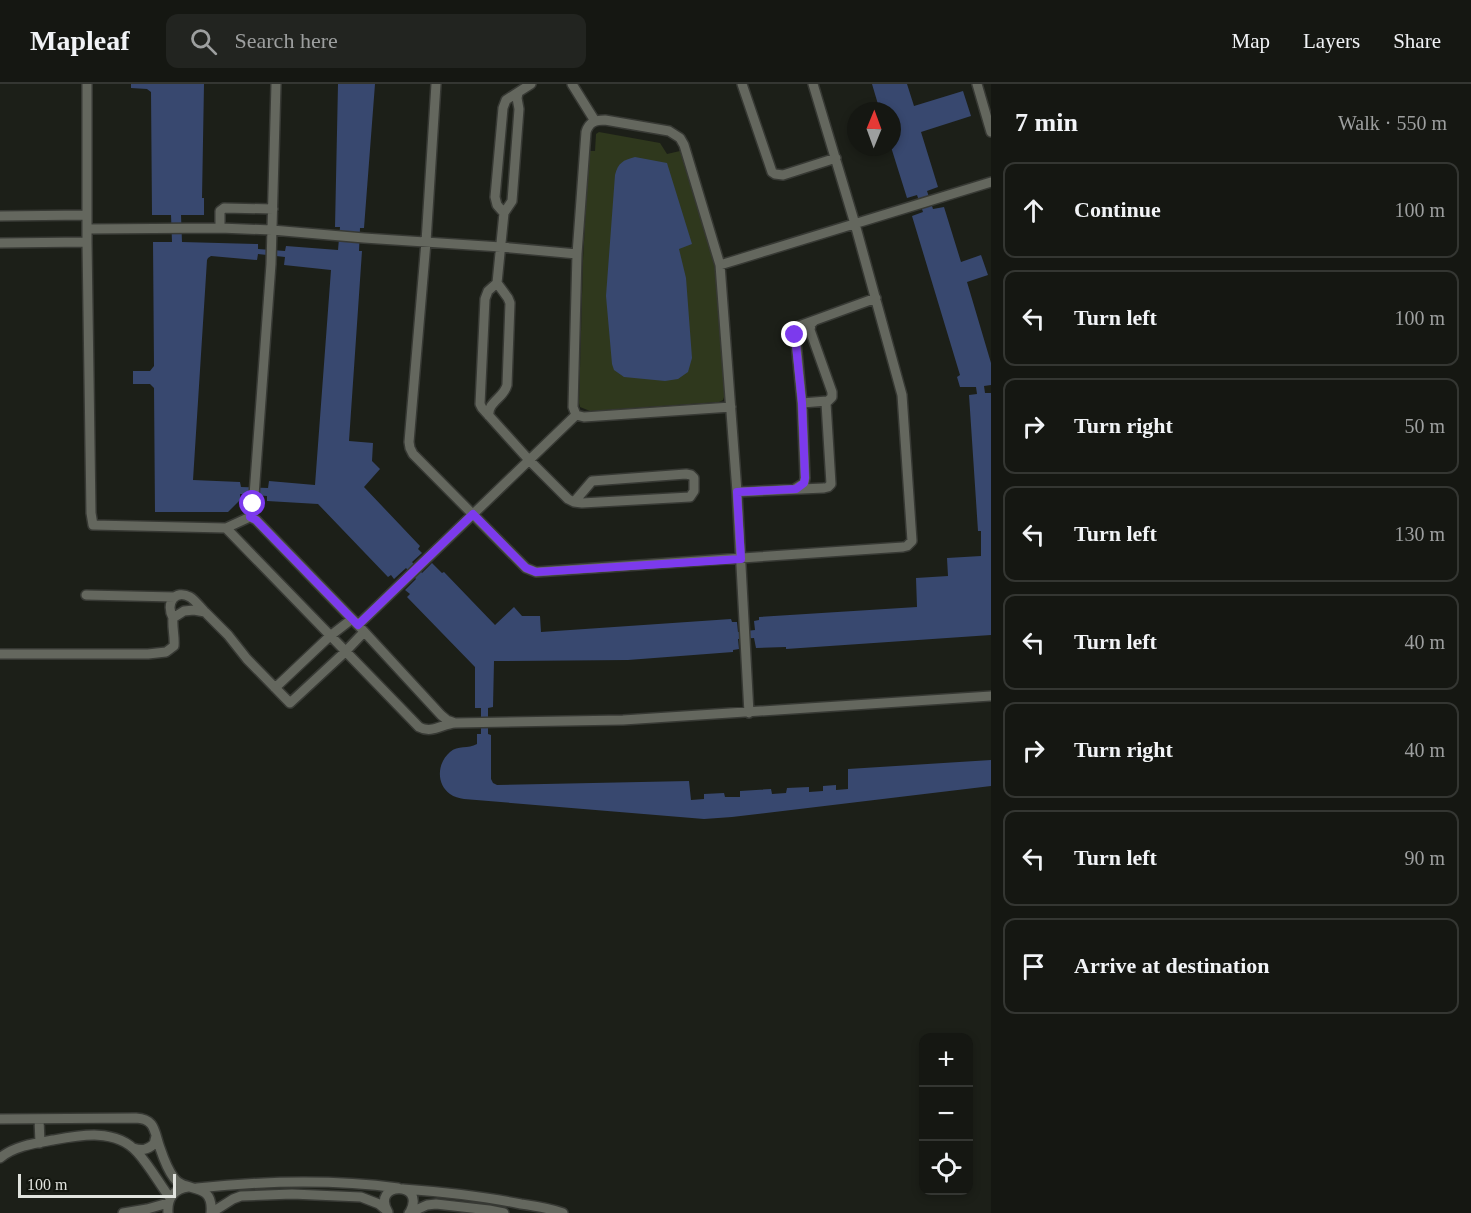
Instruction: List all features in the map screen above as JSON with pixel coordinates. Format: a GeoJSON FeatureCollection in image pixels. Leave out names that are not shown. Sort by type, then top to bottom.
{"type":"FeatureCollection","features":[{"type":"Feature","properties":{"kind":"street"},"geometry":{"type":"LineString","coordinates":[[87,84],[90,491],[93,525],[226,528],[250,517],[253,509],[272,264],[276,84]]}},
{"type":"Feature","properties":{"kind":"street"},"geometry":{"type":"LineString","coordinates":[[436,84],[410,448],[413,454],[526,568],[536,572],[903,547],[912,541],[902,395],[855,224],[813,84]]}},
{"type":"Feature","properties":{"kind":"street"},"geometry":{"type":"LineString","coordinates":[[504,213],[497,205],[495,197],[503,108],[506,100],[531,84]]}},
{"type":"Feature","properties":{"kind":"street"},"geometry":{"type":"LineString","coordinates":[[572,84],[595,121]]}},
{"type":"Feature","properties":{"kind":"street"},"geometry":{"type":"LineString","coordinates":[[742,84],[772,172],[783,175],[836,158]]}},
{"type":"Feature","properties":{"kind":"street"},"geometry":{"type":"LineString","coordinates":[[977,84],[991,132]]}},
{"type":"Feature","properties":{"kind":"street"},"geometry":{"type":"LineString","coordinates":[[518,93],[519,109],[512,201],[504,213],[497,283],[485,299],[480,404],[529,460],[568,499],[574,502],[582,504],[690,497],[694,491],[694,478],[686,474],[592,482],[574,502]]}},
{"type":"Feature","properties":{"kind":"street"},"geometry":{"type":"LineString","coordinates":[[576,415],[573,407],[577,254],[586,132],[591,123],[605,120],[669,131],[680,138],[684,145],[720,265],[737,492],[749,713]]}},
{"type":"Feature","properties":{"kind":"street"},"geometry":{"type":"LineString","coordinates":[[720,265],[991,182]]}},
{"type":"Feature","properties":{"kind":"street"},"geometry":{"type":"LineString","coordinates":[[220,228],[220,211],[224,208],[273,209]]}},
{"type":"Feature","properties":{"kind":"street"},"geometry":{"type":"LineString","coordinates":[[0,216],[87,215]]}},
{"type":"Feature","properties":{"kind":"street"},"geometry":{"type":"LineString","coordinates":[[87,229],[272,230],[577,254]]}},
{"type":"Feature","properties":{"kind":"street"},"geometry":{"type":"LineString","coordinates":[[0,243],[87,242]]}},
{"type":"Feature","properties":{"kind":"street"},"geometry":{"type":"LineString","coordinates":[[489,416],[490,406],[503,394],[507,385],[510,303],[497,283]]}},
{"type":"Feature","properties":{"kind":"street"},"geometry":{"type":"LineString","coordinates":[[796,489],[804,483],[805,478],[802,403],[795,332],[800,326],[876,298]]}},
{"type":"Feature","properties":{"kind":"street"},"geometry":{"type":"LineString","coordinates":[[802,403],[827,401],[832,392],[810,330],[814,321]]}},
{"type":"Feature","properties":{"kind":"street"},"geometry":{"type":"LineString","coordinates":[[737,492],[824,488],[831,484],[827,401]]}},
{"type":"Feature","properties":{"kind":"street"},"geometry":{"type":"LineString","coordinates":[[576,415],[584,417],[731,407]]}},
{"type":"Feature","properties":{"kind":"street"},"geometry":{"type":"LineString","coordinates":[[86,595],[175,597],[182,595],[192,597],[290,703],[345,652],[358,626],[576,415]]}},
{"type":"Feature","properties":{"kind":"street"},"geometry":{"type":"LineString","coordinates":[[250,517],[256,520],[441,715],[455,723]]}},
{"type":"Feature","properties":{"kind":"street"},"geometry":{"type":"LineString","coordinates":[[226,528],[345,652],[424,730],[455,723],[623,720],[991,696]]}},
{"type":"Feature","properties":{"kind":"street"},"geometry":{"type":"LineString","coordinates":[[0,654],[166,652],[174,646],[173,618],[169,611],[169,604],[175,597]]}},
{"type":"Feature","properties":{"kind":"street"},"geometry":{"type":"LineString","coordinates":[[173,618],[184,611],[194,609],[205,612]]}},
{"type":"Feature","properties":{"kind":"street"},"geometry":{"type":"LineString","coordinates":[[275,688],[330,636],[358,626]]}},
{"type":"Feature","properties":{"kind":"street"},"geometry":{"type":"LineString","coordinates":[[86,1118],[86,1135]]}},
{"type":"Feature","properties":{"kind":"street"},"geometry":{"type":"LineString","coordinates":[[0,1119],[142,1118],[152,1124],[173,1177],[179,1183],[193,1187],[207,1195],[211,1213]]}},
{"type":"Feature","properties":{"kind":"street"},"geometry":{"type":"LineString","coordinates":[[39,1119],[40,1143]]}},
{"type":"Feature","properties":{"kind":"street"},"geometry":{"type":"LineString","coordinates":[[131,1147],[142,1150],[150,1147],[155,1141],[156,1132]]}},
{"type":"Feature","properties":{"kind":"street"},"geometry":{"type":"LineString","coordinates":[[0,1158],[17,1149],[86,1135],[117,1139],[137,1152],[169,1205]]}},
{"type":"Feature","properties":{"kind":"street"},"geometry":{"type":"LineString","coordinates":[[123,1213],[169,1205],[178,1190],[193,1187],[294,1182],[364,1184],[453,1192],[563,1213]]}},
{"type":"Feature","properties":{"kind":"street"},"geometry":{"type":"LineString","coordinates":[[387,1211],[384,1205],[386,1196],[389,1192],[401,1188],[413,1198],[414,1203],[410,1213]]}},
{"type":"Feature","properties":{"kind":"street"},"geometry":{"type":"LineString","coordinates":[[211,1213],[241,1196],[291,1194],[361,1197],[379,1204],[387,1211]]}},
{"type":"Feature","properties":{"kind":"street"},"geometry":{"type":"LineString","coordinates":[[410,1213],[427,1205],[436,1204],[504,1213]]}},
{"type":"Feature","properties":{"kind":"green space"},"geometry":{"type":"Polygon","coordinates":[[[599,132],[660,143],[667,154],[680,151],[717,278],[726,392],[723,400],[719,402],[590,411],[580,407],[583,260],[589,151],[595,151],[596,134],[599,132]]]}},
{"type":"Feature","properties":{"kind":"water"},"geometry":{"type":"Polygon","coordinates":[[[131,84],[204,84],[202,198],[204,198],[204,215],[181,215],[182,242],[258,244],[258,249],[285,251],[286,246],[338,250],[340,227],[335,227],[338,84],[375,84],[364,228],[360,228],[359,251],[362,251],[349,441],[373,443],[372,461],[380,469],[364,487],[420,546],[418,549],[422,553],[412,562],[422,573],[432,563],[442,573],[444,572],[495,625],[514,607],[522,616],[540,616],[541,632],[731,619],[732,622],[737,622],[738,632],[755,630],[754,621],[759,620],[759,617],[917,607],[916,578],[948,576],[947,558],[981,556],[981,531],[978,531],[969,395],[977,394],[976,387],[960,387],[957,377],[960,375],[912,216],[923,212],[917,195],[907,198],[894,156],[901,156],[901,102],[877,102],[872,84],[907,84],[914,106],[963,91],[971,116],[921,132],[938,187],[927,191],[933,209],[944,207],[961,262],[981,255],[988,275],[967,282],[991,363],[991,385],[984,386],[985,393],[991,393],[991,635],[786,649],[786,647],[756,648],[754,638],[738,639],[739,649],[733,652],[628,660],[494,661],[493,707],[488,708],[488,734],[491,735],[491,779],[497,785],[689,781],[691,800],[704,799],[704,794],[724,793],[725,797],[740,797],[740,791],[771,789],[772,794],[786,793],[787,788],[809,787],[809,792],[823,791],[823,786],[836,785],[836,790],[848,789],[848,769],[991,760],[991,786],[704,819],[464,799],[455,797],[445,790],[440,773],[446,757],[453,750],[477,744],[477,734],[481,734],[481,708],[475,708],[475,667],[407,597],[410,594],[405,590],[416,579],[406,568],[394,579],[391,575],[388,577],[318,504],[267,501],[267,496],[240,494],[240,500],[228,512],[155,512],[154,388],[150,384],[133,384],[133,371],[150,371],[154,366],[153,242],[172,242],[171,215],[152,215],[151,92],[147,89],[131,88],[131,84]],[[258,254],[257,260],[211,256],[207,260],[193,480],[240,482],[241,487],[268,488],[269,481],[315,485],[331,270],[284,265],[285,257],[258,254]]]}},
{"type":"Feature","properties":{"kind":"water"},"geometry":{"type":"Polygon","coordinates":[[[635,157],[667,163],[692,244],[679,249],[686,278],[692,358],[688,372],[678,379],[665,381],[624,377],[614,370],[612,364],[606,296],[615,175],[622,163],[635,157]]]}},
{"type":"Feature","properties":{"kind":"route"},"geometry":{"type":"LineString","coordinates":[[253,504],[250,517],[256,520],[358,625],[473,514],[526,568],[536,572],[741,559],[737,492],[796,489],[804,483],[802,403],[795,335]]}}]}
